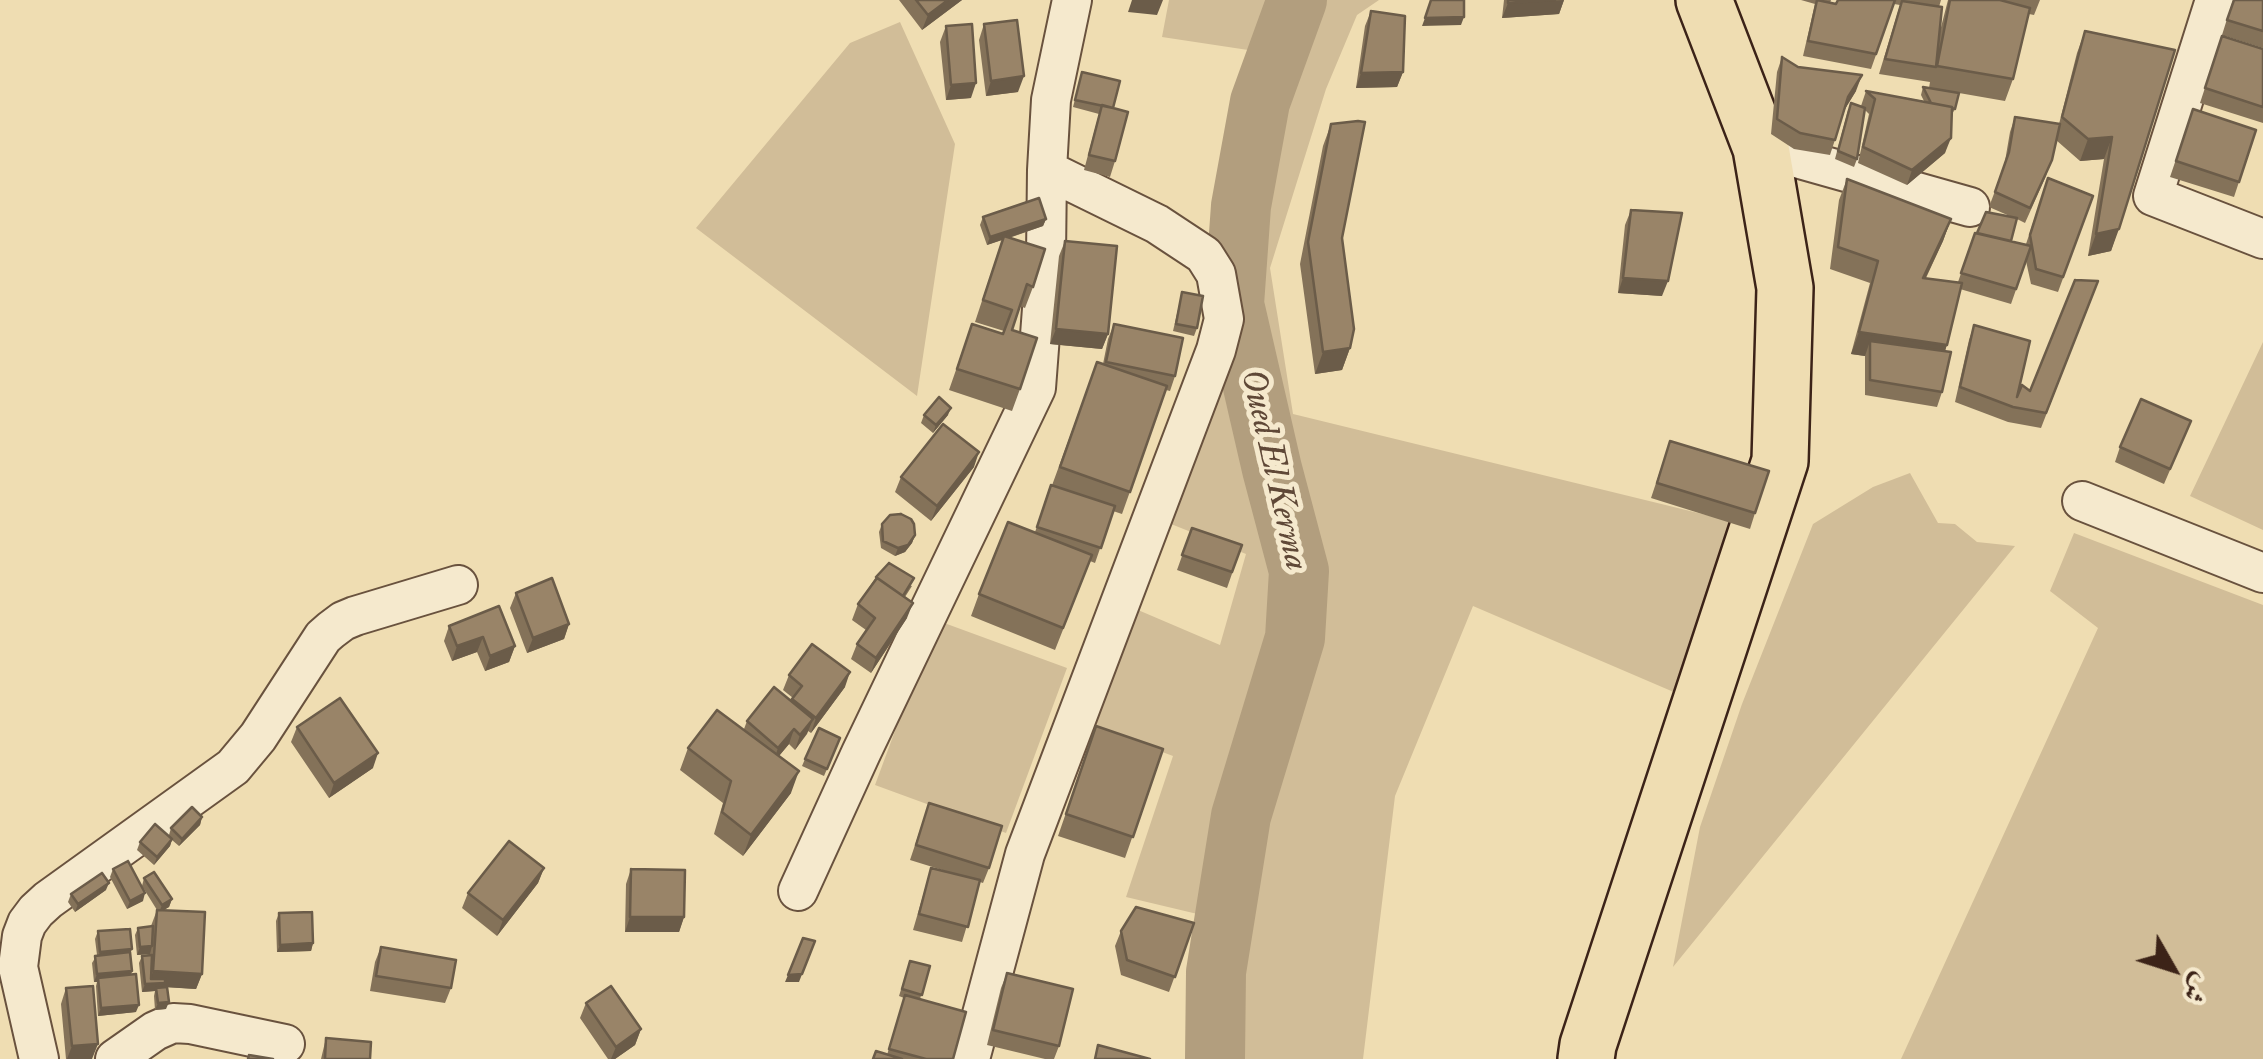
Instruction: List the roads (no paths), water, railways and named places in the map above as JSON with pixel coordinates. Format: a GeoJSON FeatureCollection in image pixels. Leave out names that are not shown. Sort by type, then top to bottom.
{"type":"FeatureCollection","features":[{"type":"Feature","properties":{"kind":"main road"},"geometry":{"type":"LineString","coordinates":[[1586,1059],[1780,460],[1785,288],[1761,148],[1704,0]]}},
{"type":"Feature","properties":{"kind":"street"},"geometry":{"type":"LineString","coordinates":[[798,891],[1036,388],[1046,256],[1051,100],[1072,0]]}},
{"type":"Feature","properties":{"kind":"street"},"geometry":{"type":"LineString","coordinates":[[2215,0],[2152,196],[2263,239]]}},
{"type":"Feature","properties":{"kind":"street"},"geometry":{"type":"LineString","coordinates":[[1761,148],[1970,207]]}},
{"type":"Feature","properties":{"kind":"street"},"geometry":{"type":"LineString","coordinates":[[970,1059],[1024,854],[1216,350],[1224,319],[1216,274],[1204,255],[1157,224],[1047,170]]}},
{"type":"Feature","properties":{"kind":"street"},"geometry":{"type":"LineString","coordinates":[[2082,501],[2263,573]]}},
{"type":"Feature","properties":{"kind":"street"},"geometry":{"type":"LineString","coordinates":[[40,1059],[18,966],[26,923],[36,911],[233,766],[247,752],[331,630],[356,616],[458,586]]}},
{"type":"Feature","properties":{"kind":"street"},"geometry":{"type":"LineString","coordinates":[[115,1059],[173,1023],[285,1044]]}},
{"type":"Feature","properties":{"kind":"waterway","name":"Oued El Kerma"},"geometry":{"type":"LineString","coordinates":[[1215,1059],[1216,972],[1241,816],[1295,638],[1299,571],[1234,304],[1241,206],[1260,102],[1297,0]]}}]}
